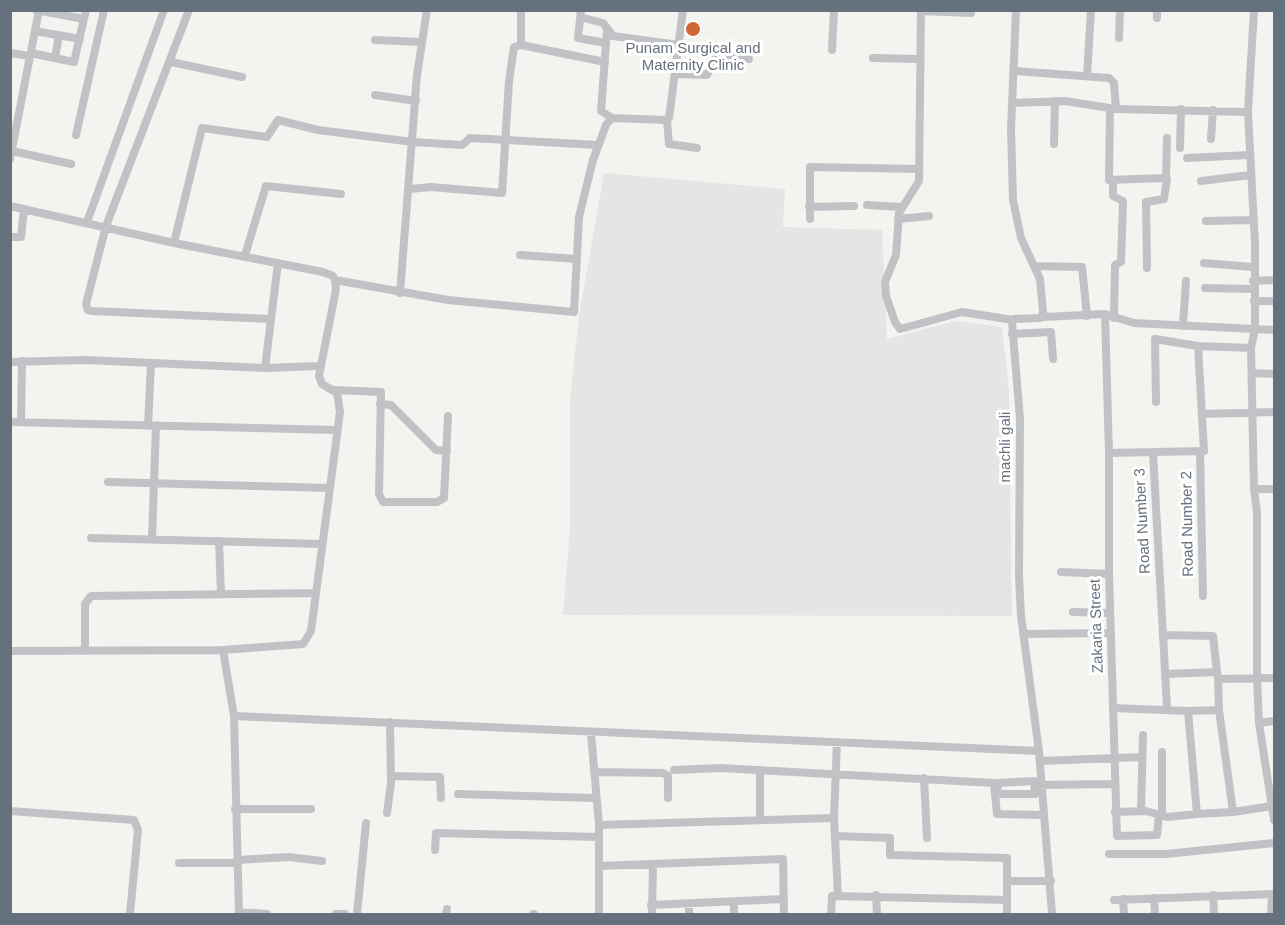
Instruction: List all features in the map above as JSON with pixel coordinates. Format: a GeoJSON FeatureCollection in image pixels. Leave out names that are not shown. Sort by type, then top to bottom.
{"type":"FeatureCollection","features":[{"type":"Feature","properties":{"kind":"street"},"geometry":{"type":"LineString","coordinates":[[76,135],[104,10]]}},
{"type":"Feature","properties":{"kind":"street"},"geometry":{"type":"LineString","coordinates":[[87,222],[164,10]]}},
{"type":"Feature","properties":{"kind":"street"},"geometry":{"type":"LineString","coordinates":[[189,10],[171,62],[106,226],[86,298],[88,310],[271,319]]}},
{"type":"Feature","properties":{"kind":"street"},"geometry":{"type":"LineString","coordinates":[[400,292],[416,101],[427,10]]}},
{"type":"Feature","properties":{"kind":"street"},"geometry":{"type":"LineString","coordinates":[[521,45],[522,10]]}},
{"type":"Feature","properties":{"kind":"street"},"geometry":{"type":"LineString","coordinates":[[683,10],[671,115],[667,120],[669,144],[698,148]]}},
{"type":"Feature","properties":{"kind":"street"},"geometry":{"type":"LineString","coordinates":[[832,50],[834,10]]}},
{"type":"Feature","properties":{"kind":"street"},"geometry":{"type":"LineString","coordinates":[[971,10],[971,13],[921,11],[917,186],[901,207],[897,219],[896,255],[884,286],[898,328],[962,312],[973,312],[1013,320],[1042,317],[1110,316],[1134,323],[1275,330]]}},
{"type":"Feature","properties":{"kind":"street"},"geometry":{"type":"LineString","coordinates":[[1016,10],[1012,103],[1013,200],[1021,238],[1040,279],[1042,317]]}},
{"type":"Feature","properties":{"kind":"street"},"geometry":{"type":"LineString","coordinates":[[1086,76],[1091,10]]}},
{"type":"Feature","properties":{"kind":"street"},"geometry":{"type":"LineString","coordinates":[[1119,38],[1120,10]]}},
{"type":"Feature","properties":{"kind":"street"},"geometry":{"type":"LineString","coordinates":[[1254,10],[1248,112],[1255,244],[1253,267],[1255,329],[1251,348],[1254,489],[1257,513],[1257,678],[1259,723],[1270,771],[1275,820]]}},
{"type":"Feature","properties":{"kind":"street"},"geometry":{"type":"LineString","coordinates":[[10,53],[30,54],[74,62],[85,15],[38,11],[35,31],[30,54],[11,155],[72,164]]}},
{"type":"Feature","properties":{"kind":"street"},"geometry":{"type":"LineString","coordinates":[[606,43],[579,39],[577,33],[580,14],[601,22],[613,36],[679,45]]}},
{"type":"Feature","properties":{"kind":"street"},"geometry":{"type":"LineString","coordinates":[[607,30],[601,111],[612,118],[667,120]]}},
{"type":"Feature","properties":{"kind":"street"},"geometry":{"type":"LineString","coordinates":[[35,31],[80,39]]}},
{"type":"Feature","properties":{"kind":"street"},"geometry":{"type":"LineString","coordinates":[[55,58],[59,35]]}},
{"type":"Feature","properties":{"kind":"street"},"geometry":{"type":"LineString","coordinates":[[375,40],[422,42]]}},
{"type":"Feature","properties":{"kind":"street"},"geometry":{"type":"LineString","coordinates":[[410,189],[431,187],[502,192],[513,48],[521,45],[605,62]]}},
{"type":"Feature","properties":{"kind":"street"},"geometry":{"type":"LineString","coordinates":[[676,74],[707,75],[717,55],[749,59]]}},
{"type":"Feature","properties":{"kind":"street"},"geometry":{"type":"LineString","coordinates":[[873,58],[920,59]]}},
{"type":"Feature","properties":{"kind":"street"},"geometry":{"type":"LineString","coordinates":[[171,62],[242,77]]}},
{"type":"Feature","properties":{"kind":"street"},"geometry":{"type":"LineString","coordinates":[[1015,71],[1112,79],[1113,108],[1108,178],[1113,180],[1164,179]]}},
{"type":"Feature","properties":{"kind":"street"},"geometry":{"type":"LineString","coordinates":[[375,95],[416,101]]}},
{"type":"Feature","properties":{"kind":"street"},"geometry":{"type":"LineString","coordinates":[[1012,103],[1055,101],[1113,108],[1248,112]]}},
{"type":"Feature","properties":{"kind":"street"},"geometry":{"type":"LineString","coordinates":[[1054,144],[1055,101]]}},
{"type":"Feature","properties":{"kind":"street"},"geometry":{"type":"LineString","coordinates":[[1180,148],[1181,109]]}},
{"type":"Feature","properties":{"kind":"street"},"geometry":{"type":"LineString","coordinates":[[1211,139],[1213,110]]}},
{"type":"Feature","properties":{"kind":"street"},"geometry":{"type":"LineString","coordinates":[[335,280],[400,292],[574,312],[579,217],[586,180],[606,125],[612,118]]}},
{"type":"Feature","properties":{"kind":"street"},"geometry":{"type":"LineString","coordinates":[[174,243],[202,128],[267,137],[278,120],[318,130],[413,142],[462,145],[469,138],[598,145]]}},
{"type":"Feature","properties":{"kind":"street"},"geometry":{"type":"LineString","coordinates":[[1164,179],[1167,138]]}},
{"type":"Feature","properties":{"kind":"street"},"geometry":{"type":"LineString","coordinates":[[1187,158],[1249,155]]}},
{"type":"Feature","properties":{"kind":"street"},"geometry":{"type":"LineString","coordinates":[[810,219],[810,167],[919,169]]}},
{"type":"Feature","properties":{"kind":"street"},"geometry":{"type":"LineString","coordinates":[[1201,181],[1250,175]]}},
{"type":"Feature","properties":{"kind":"street"},"geometry":{"type":"LineString","coordinates":[[1147,268],[1146,202],[1164,199],[1167,179],[1164,179]]}},
{"type":"Feature","properties":{"kind":"street","name":"Zakaria Street"},"geometry":{"type":"LineString","coordinates":[[1113,180],[1113,195],[1122,198],[1123,201],[1121,262],[1114,265],[1110,316],[1108,574],[1116,834],[1120,837],[1157,835],[1161,816]]}},
{"type":"Feature","properties":{"kind":"street"},"geometry":{"type":"LineString","coordinates":[[245,255],[266,186],[341,194]]}},
{"type":"Feature","properties":{"kind":"street"},"geometry":{"type":"LineString","coordinates":[[867,205],[901,207]]}},
{"type":"Feature","properties":{"kind":"street"},"geometry":{"type":"LineString","coordinates":[[10,206],[174,243],[245,255],[333,276],[336,289],[319,366],[320,381],[333,390],[340,401],[311,631],[303,644],[223,650],[10,651]]}},
{"type":"Feature","properties":{"kind":"street"},"geometry":{"type":"LineString","coordinates":[[809,207],[854,206]]}},
{"type":"Feature","properties":{"kind":"street"},"geometry":{"type":"LineString","coordinates":[[10,237],[21,237],[24,209]]}},
{"type":"Feature","properties":{"kind":"street"},"geometry":{"type":"LineString","coordinates":[[897,219],[929,216]]}},
{"type":"Feature","properties":{"kind":"street"},"geometry":{"type":"LineString","coordinates":[[1206,221],[1252,220]]}},
{"type":"Feature","properties":{"kind":"street"},"geometry":{"type":"LineString","coordinates":[[520,255],[577,260]]}},
{"type":"Feature","properties":{"kind":"street"},"geometry":{"type":"LineString","coordinates":[[265,368],[278,263]]}},
{"type":"Feature","properties":{"kind":"street"},"geometry":{"type":"LineString","coordinates":[[1204,263],[1253,267]]}},
{"type":"Feature","properties":{"kind":"street"},"geometry":{"type":"LineString","coordinates":[[1035,266],[1082,267],[1087,316]]}},
{"type":"Feature","properties":{"kind":"street"},"geometry":{"type":"LineString","coordinates":[[1204,288],[1253,285],[1275,280]]}},
{"type":"Feature","properties":{"kind":"street"},"geometry":{"type":"LineString","coordinates":[[1183,326],[1186,281]]}},
{"type":"Feature","properties":{"kind":"street"},"geometry":{"type":"LineString","coordinates":[[1254,301],[1275,301]]}},
{"type":"Feature","properties":{"kind":"street","name":"machli gali"},"geometry":{"type":"LineString","coordinates":[[1013,320],[1012,334],[1020,418],[1019,576],[1023,633],[1040,750],[1038,785],[1044,815],[1052,915]]}},
{"type":"Feature","properties":{"kind":"street"},"geometry":{"type":"LineString","coordinates":[[1012,334],[1051,332],[1053,359]]}},
{"type":"Feature","properties":{"kind":"street"},"geometry":{"type":"LineString","coordinates":[[1156,402],[1155,340],[1198,346],[1251,348]]}},
{"type":"Feature","properties":{"kind":"street"},"geometry":{"type":"LineString","coordinates":[[1198,346],[1204,451],[1200,451]]}},
{"type":"Feature","properties":{"kind":"street"},"geometry":{"type":"LineString","coordinates":[[21,422],[22,361]]}},
{"type":"Feature","properties":{"kind":"street"},"geometry":{"type":"LineString","coordinates":[[10,362],[151,363],[265,368],[319,366]]}},
{"type":"Feature","properties":{"kind":"street"},"geometry":{"type":"LineString","coordinates":[[151,363],[152,539]]}},
{"type":"Feature","properties":{"kind":"street"},"geometry":{"type":"LineString","coordinates":[[1252,373],[1275,374]]}},
{"type":"Feature","properties":{"kind":"street"},"geometry":{"type":"LineString","coordinates":[[333,390],[381,392],[379,494],[381,501],[440,501],[446,495],[448,416]]}},
{"type":"Feature","properties":{"kind":"street"},"geometry":{"type":"LineString","coordinates":[[380,404],[391,405],[435,450],[447,452]]}},
{"type":"Feature","properties":{"kind":"street"},"geometry":{"type":"LineString","coordinates":[[1202,414],[1275,412]]}},
{"type":"Feature","properties":{"kind":"street"},"geometry":{"type":"LineString","coordinates":[[10,422],[336,429]]}},
{"type":"Feature","properties":{"kind":"street","name":"Road Number 3"},"geometry":{"type":"LineString","coordinates":[[1167,708],[1153,452],[1200,451]]}},
{"type":"Feature","properties":{"kind":"street","name":"Road Number 2"},"geometry":{"type":"LineString","coordinates":[[1200,451],[1203,596]]}},
{"type":"Feature","properties":{"kind":"street"},"geometry":{"type":"LineString","coordinates":[[1109,453],[1153,452]]}},
{"type":"Feature","properties":{"kind":"street"},"geometry":{"type":"LineString","coordinates":[[108,482],[329,488]]}},
{"type":"Feature","properties":{"kind":"street"},"geometry":{"type":"LineString","coordinates":[[1254,489],[1275,489]]}},
{"type":"Feature","properties":{"kind":"street"},"geometry":{"type":"LineString","coordinates":[[91,538],[322,544]]}},
{"type":"Feature","properties":{"kind":"street"},"geometry":{"type":"LineString","coordinates":[[219,541],[221,594]]}},
{"type":"Feature","properties":{"kind":"street"},"geometry":{"type":"LineString","coordinates":[[1061,572],[1108,574]]}},
{"type":"Feature","properties":{"kind":"street"},"geometry":{"type":"LineString","coordinates":[[85,651],[85,604],[91,596],[316,593]]}},
{"type":"Feature","properties":{"kind":"street"},"geometry":{"type":"LineString","coordinates":[[1073,612],[1109,613]]}},
{"type":"Feature","properties":{"kind":"street"},"geometry":{"type":"LineString","coordinates":[[1023,633],[1111,633]]}},
{"type":"Feature","properties":{"kind":"street"},"geometry":{"type":"LineString","coordinates":[[1163,635],[1213,636],[1219,710],[1233,812]]}},
{"type":"Feature","properties":{"kind":"street"},"geometry":{"type":"LineString","coordinates":[[223,650],[234,716],[239,913],[267,915]]}},
{"type":"Feature","properties":{"kind":"street"},"geometry":{"type":"LineString","coordinates":[[1166,674],[1275,678]]}},
{"type":"Feature","properties":{"kind":"street"},"geometry":{"type":"LineString","coordinates":[[1113,708],[1167,708],[1172,711],[1219,710]]}},
{"type":"Feature","properties":{"kind":"street"},"geometry":{"type":"LineString","coordinates":[[1188,711],[1197,814]]}},
{"type":"Feature","properties":{"kind":"street"},"geometry":{"type":"LineString","coordinates":[[234,716],[591,733],[1040,750]]}},
{"type":"Feature","properties":{"kind":"street"},"geometry":{"type":"LineString","coordinates":[[1259,723],[1275,721]]}},
{"type":"Feature","properties":{"kind":"street"},"geometry":{"type":"LineString","coordinates":[[387,813],[391,776],[390,722]]}},
{"type":"Feature","properties":{"kind":"street"},"geometry":{"type":"LineString","coordinates":[[591,733],[598,825],[599,915]]}},
{"type":"Feature","properties":{"kind":"street"},"geometry":{"type":"LineString","coordinates":[[1141,811],[1143,735]]}},
{"type":"Feature","properties":{"kind":"street"},"geometry":{"type":"LineString","coordinates":[[837,742],[834,818],[838,896]]}},
{"type":"Feature","properties":{"kind":"street"},"geometry":{"type":"LineString","coordinates":[[1161,816],[1162,752]]}},
{"type":"Feature","properties":{"kind":"street"},"geometry":{"type":"LineString","coordinates":[[1040,761],[1142,757]]}},
{"type":"Feature","properties":{"kind":"street"},"geometry":{"type":"LineString","coordinates":[[674,770],[720,768],[994,783],[998,795],[1035,794],[1038,785]]}},
{"type":"Feature","properties":{"kind":"street"},"geometry":{"type":"LineString","coordinates":[[760,770],[760,818]]}},
{"type":"Feature","properties":{"kind":"street"},"geometry":{"type":"LineString","coordinates":[[594,772],[663,773],[668,776],[668,798]]}},
{"type":"Feature","properties":{"kind":"street"},"geometry":{"type":"LineString","coordinates":[[391,776],[440,777],[441,798]]}},
{"type":"Feature","properties":{"kind":"street"},"geometry":{"type":"LineString","coordinates":[[924,778],[927,838]]}},
{"type":"Feature","properties":{"kind":"street"},"geometry":{"type":"LineString","coordinates":[[996,786],[998,783],[1034,781],[1038,785],[1114,784]]}},
{"type":"Feature","properties":{"kind":"street"},"geometry":{"type":"LineString","coordinates":[[996,786],[997,814],[1044,815]]}},
{"type":"Feature","properties":{"kind":"street"},"geometry":{"type":"LineString","coordinates":[[458,794],[596,798]]}},
{"type":"Feature","properties":{"kind":"street"},"geometry":{"type":"LineString","coordinates":[[1115,812],[1141,811],[1161,816],[1233,812],[1272,806]]}},
{"type":"Feature","properties":{"kind":"street"},"geometry":{"type":"LineString","coordinates":[[236,809],[311,809]]}},
{"type":"Feature","properties":{"kind":"street"},"geometry":{"type":"LineString","coordinates":[[10,811],[134,820],[138,830],[130,915]]}},
{"type":"Feature","properties":{"kind":"street"},"geometry":{"type":"LineString","coordinates":[[598,825],[760,818],[834,818]]}},
{"type":"Feature","properties":{"kind":"street"},"geometry":{"type":"LineString","coordinates":[[357,915],[366,823]]}},
{"type":"Feature","properties":{"kind":"street"},"geometry":{"type":"LineString","coordinates":[[435,850],[436,832],[598,837]]}},
{"type":"Feature","properties":{"kind":"street"},"geometry":{"type":"LineString","coordinates":[[836,836],[890,838],[890,855],[1007,858],[1007,915]]}},
{"type":"Feature","properties":{"kind":"street"},"geometry":{"type":"LineString","coordinates":[[1109,854],[1166,854],[1275,843]]}},
{"type":"Feature","properties":{"kind":"street"},"geometry":{"type":"LineString","coordinates":[[179,863],[237,862],[289,857],[322,861]]}},
{"type":"Feature","properties":{"kind":"street"},"geometry":{"type":"LineString","coordinates":[[598,867],[783,858],[784,915]]}},
{"type":"Feature","properties":{"kind":"street"},"geometry":{"type":"LineString","coordinates":[[653,864],[652,910],[688,904],[783,899]]}},
{"type":"Feature","properties":{"kind":"street"},"geometry":{"type":"LineString","coordinates":[[1008,881],[1051,881]]}},
{"type":"Feature","properties":{"kind":"street"},"geometry":{"type":"LineString","coordinates":[[1124,915],[1119,900],[1274,894],[1271,915]]}},
{"type":"Feature","properties":{"kind":"street"},"geometry":{"type":"LineString","coordinates":[[831,915],[832,896],[876,895],[1007,900]]}},
{"type":"Feature","properties":{"kind":"street"},"geometry":{"type":"LineString","coordinates":[[876,895],[877,915]]}},
{"type":"Feature","properties":{"kind":"street"},"geometry":{"type":"LineString","coordinates":[[1213,895],[1214,915]]}},
{"type":"Feature","properties":{"kind":"street"},"geometry":{"type":"LineString","coordinates":[[1154,898],[1155,915]]}},
{"type":"Feature","properties":{"kind":"street"},"geometry":{"type":"LineString","coordinates":[[734,902],[734,915]]}},
{"type":"Feature","properties":{"kind":"street"},"geometry":{"type":"LineString","coordinates":[[688,904],[689,915]]}},
{"type":"Feature","properties":{"kind":"street"},"geometry":{"type":"LineString","coordinates":[[336,915],[345,915]]}},
{"type":"Feature","properties":{"kind":"shaded area"},"geometry":{"type":"Polygon","coordinates":[[[604,173],[785,189],[783,227],[882,230],[887,339],[955,321],[1002,327],[1009,391],[1012,616],[563,615],[570,528],[570,401],[579,316],[604,173]]]}},
{"type":"Feature","properties":{"kind":"place","name":"Punam Surgical and Maternity Clinic"},"geometry":{"type":"Point","coordinates":[693,29]}}]}
